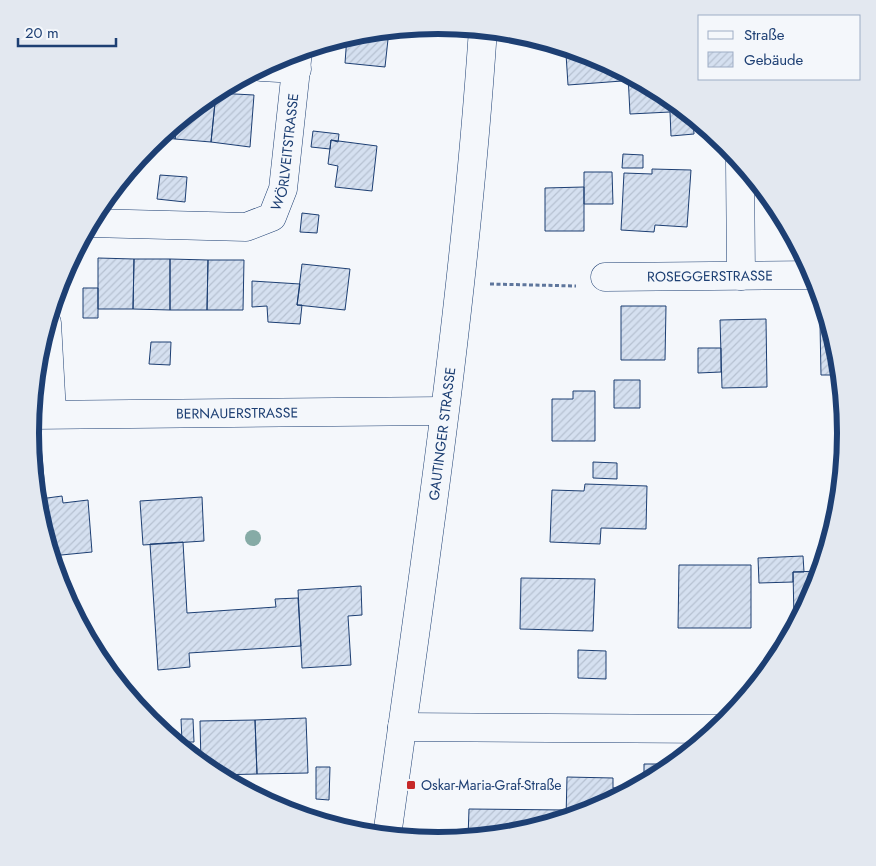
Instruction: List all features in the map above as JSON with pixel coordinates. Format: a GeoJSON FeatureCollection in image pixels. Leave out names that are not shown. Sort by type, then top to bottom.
{"type":"FeatureCollection","features":[{"type":"Feature","properties":{"kind":"street","name":"GAUTINGER STRASSE"},"geometry":{"type":"LineString","coordinates":[[388,829],[461,284],[483,36]]}},
{"type":"Feature","properties":{"kind":"street","name":"WÖRLVEITSTRASSE"},"geometry":{"type":"LineString","coordinates":[[98,223],[246,227],[272,217],[283,189],[298,60]]}},
{"type":"Feature","properties":{"kind":"street"},"geometry":{"type":"LineString","coordinates":[[740,173],[742,276]]}},
{"type":"Feature","properties":{"kind":"street","name":"ROSEGGERSTRASSE"},"geometry":{"type":"LineString","coordinates":[[606,277],[805,275]]}},
{"type":"Feature","properties":{"kind":"street"},"geometry":{"type":"LineString","coordinates":[[42,414],[45,362]]}},
{"type":"Feature","properties":{"kind":"street","name":"BERNAUERSTRASSE"},"geometry":{"type":"LineString","coordinates":[[42,414],[443,411]]}},
{"type":"Feature","properties":{"kind":"street"},"geometry":{"type":"LineString","coordinates":[[402,727],[705,729]]}},
{"type":"Feature","properties":{"kind":"path"},"geometry":{"type":"LineString","coordinates":[[486,284],[586,286],[606,277]]}},
{"type":"Feature","properties":{"kind":"building"},"geometry":{"type":"Polygon","coordinates":[[[388,37],[385,67],[345,63],[346,44],[388,37]]]}},
{"type":"Feature","properties":{"kind":"building"},"geometry":{"type":"Polygon","coordinates":[[[566,55],[622,79],[622,81],[568,85],[566,55]]]}},
{"type":"Feature","properties":{"kind":"building"},"geometry":{"type":"Polygon","coordinates":[[[628,82],[681,116],[694,127],[694,134],[671,136],[670,112],[630,114],[628,82]]]}},
{"type":"Feature","properties":{"kind":"building"},"geometry":{"type":"Polygon","coordinates":[[[228,94],[254,95],[250,147],[211,142],[215,102],[228,94]]]}},
{"type":"Feature","properties":{"kind":"building"},"geometry":{"type":"Polygon","coordinates":[[[215,102],[211,142],[175,139],[176,132],[215,102]]]}},
{"type":"Feature","properties":{"kind":"building"},"geometry":{"type":"Polygon","coordinates":[[[313,131],[339,134],[338,142],[331,140],[330,149],[311,147],[313,131]]]}},
{"type":"Feature","properties":{"kind":"building"},"geometry":{"type":"Polygon","coordinates":[[[176,132],[175,139],[169,138],[176,132]]]}},
{"type":"Feature","properties":{"kind":"building"},"geometry":{"type":"Polygon","coordinates":[[[331,140],[377,146],[372,191],[335,187],[338,166],[328,164],[331,140]]]}},
{"type":"Feature","properties":{"kind":"building"},"geometry":{"type":"Polygon","coordinates":[[[623,154],[643,155],[643,168],[622,168],[623,154]]]}},
{"type":"Feature","properties":{"kind":"building"},"geometry":{"type":"Polygon","coordinates":[[[652,169],[691,170],[687,227],[655,225],[654,232],[621,230],[624,173],[652,174],[652,169]]]}},
{"type":"Feature","properties":{"kind":"building"},"geometry":{"type":"Polygon","coordinates":[[[584,172],[612,172],[613,204],[584,204],[584,172]]]}},
{"type":"Feature","properties":{"kind":"building"},"geometry":{"type":"Polygon","coordinates":[[[160,175],[187,177],[185,202],[157,199],[160,175]]]}},
{"type":"Feature","properties":{"kind":"building"},"geometry":{"type":"Polygon","coordinates":[[[584,187],[584,231],[545,231],[545,188],[584,187]]]}},
{"type":"Feature","properties":{"kind":"building"},"geometry":{"type":"Polygon","coordinates":[[[302,213],[319,215],[317,233],[300,232],[302,213]]]}},
{"type":"Feature","properties":{"kind":"building"},"geometry":{"type":"Polygon","coordinates":[[[98,258],[134,259],[133,309],[98,309],[98,258]]]}},
{"type":"Feature","properties":{"kind":"building"},"geometry":{"type":"Polygon","coordinates":[[[134,259],[170,259],[170,310],[133,309],[134,259]]]}},
{"type":"Feature","properties":{"kind":"building"},"geometry":{"type":"Polygon","coordinates":[[[170,259],[208,260],[207,310],[170,310],[170,259]]]}},
{"type":"Feature","properties":{"kind":"building"},"geometry":{"type":"Polygon","coordinates":[[[208,260],[244,260],[243,310],[207,310],[208,260]]]}},
{"type":"Feature","properties":{"kind":"building"},"geometry":{"type":"Polygon","coordinates":[[[302,264],[350,269],[345,310],[297,305],[302,264]]]}},
{"type":"Feature","properties":{"kind":"building"},"geometry":{"type":"Polygon","coordinates":[[[252,281],[300,284],[297,305],[302,305],[300,324],[268,322],[267,306],[252,307],[252,281]]]}},
{"type":"Feature","properties":{"kind":"building"},"geometry":{"type":"Polygon","coordinates":[[[83,288],[98,288],[98,318],[83,318],[83,288]]]}},
{"type":"Feature","properties":{"kind":"building"},"geometry":{"type":"Polygon","coordinates":[[[621,306],[666,306],[665,360],[621,360],[621,306]]]}},
{"type":"Feature","properties":{"kind":"building"},"geometry":{"type":"Polygon","coordinates":[[[766,319],[767,387],[722,388],[720,320],[766,319]]]}},
{"type":"Feature","properties":{"kind":"building"},"geometry":{"type":"Polygon","coordinates":[[[820,324],[822,324],[833,375],[821,375],[820,324]]]}},
{"type":"Feature","properties":{"kind":"building"},"geometry":{"type":"Polygon","coordinates":[[[151,342],[171,342],[170,365],[149,364],[151,342]]]}},
{"type":"Feature","properties":{"kind":"building"},"geometry":{"type":"Polygon","coordinates":[[[698,348],[721,348],[721,372],[698,373],[698,348]]]}},
{"type":"Feature","properties":{"kind":"building"},"geometry":{"type":"Polygon","coordinates":[[[614,380],[640,380],[640,408],[614,408],[614,380]]]}},
{"type":"Feature","properties":{"kind":"building"},"geometry":{"type":"Polygon","coordinates":[[[573,391],[595,391],[595,441],[552,441],[552,399],[573,399],[573,391]]]}},
{"type":"Feature","properties":{"kind":"building"},"geometry":{"type":"Polygon","coordinates":[[[39,444],[41,444],[44,480],[42,480],[40,459],[39,444]]]}},
{"type":"Feature","properties":{"kind":"building"},"geometry":{"type":"Polygon","coordinates":[[[593,462],[617,463],[617,479],[593,478],[593,462]]]}},
{"type":"Feature","properties":{"kind":"building"},"geometry":{"type":"Polygon","coordinates":[[[585,484],[647,486],[646,529],[601,528],[600,544],[550,542],[552,490],[584,491],[585,484]]]}},
{"type":"Feature","properties":{"kind":"building"},"geometry":{"type":"Polygon","coordinates":[[[62,496],[63,503],[88,500],[92,552],[58,555],[44,498],[62,496]]]}},
{"type":"Feature","properties":{"kind":"building"},"geometry":{"type":"Polygon","coordinates":[[[202,497],[204,541],[143,545],[140,501],[202,497]]]}},
{"type":"Feature","properties":{"kind":"building"},"geometry":{"type":"Polygon","coordinates":[[[183,542],[187,613],[276,607],[275,599],[298,598],[301,646],[189,653],[190,667],[158,670],[150,544],[183,542]]]}},
{"type":"Feature","properties":{"kind":"building"},"geometry":{"type":"Polygon","coordinates":[[[803,556],[804,572],[793,572],[793,582],[759,583],[758,558],[803,556]]]}},
{"type":"Feature","properties":{"kind":"building"},"geometry":{"type":"Polygon","coordinates":[[[679,565],[751,565],[751,628],[678,628],[679,565]]]}},
{"type":"Feature","properties":{"kind":"building"},"geometry":{"type":"Polygon","coordinates":[[[812,571],[794,614],[793,572],[812,571]]]}},
{"type":"Feature","properties":{"kind":"building"},"geometry":{"type":"Polygon","coordinates":[[[521,578],[595,579],[593,631],[520,629],[521,578]]]}},
{"type":"Feature","properties":{"kind":"building"},"geometry":{"type":"Polygon","coordinates":[[[361,586],[362,615],[348,616],[351,665],[302,668],[298,590],[361,586]]]}},
{"type":"Feature","properties":{"kind":"building"},"geometry":{"type":"Polygon","coordinates":[[[578,650],[606,651],[606,679],[578,678],[578,650]]]}},
{"type":"Feature","properties":{"kind":"building"},"geometry":{"type":"Polygon","coordinates":[[[306,718],[308,773],[257,774],[255,720],[306,718]]]}},
{"type":"Feature","properties":{"kind":"building"},"geometry":{"type":"Polygon","coordinates":[[[181,719],[193,719],[194,742],[186,742],[182,739],[181,719]]]}},
{"type":"Feature","properties":{"kind":"building"},"geometry":{"type":"Polygon","coordinates":[[[255,720],[257,774],[231,775],[201,754],[200,721],[255,720]]]}},
{"type":"Feature","properties":{"kind":"building"},"geometry":{"type":"Polygon","coordinates":[[[644,764],[661,764],[660,765],[644,775],[644,764]]]}},
{"type":"Feature","properties":{"kind":"building"},"geometry":{"type":"Polygon","coordinates":[[[316,767],[330,767],[329,800],[316,799],[316,767]]]}},
{"type":"Feature","properties":{"kind":"building"},"geometry":{"type":"Polygon","coordinates":[[[567,777],[613,778],[613,788],[621,788],[591,802],[566,811],[567,777]]]}},
{"type":"Feature","properties":{"kind":"building"},"geometry":{"type":"Polygon","coordinates":[[[469,809],[566,810],[516,825],[468,831],[469,809]]]}},
{"type":"Feature","properties":{"kind":"place","name":"Oskar-Maria-Graf-Straße"},"geometry":{"type":"Point","coordinates":[411,785]}}]}
